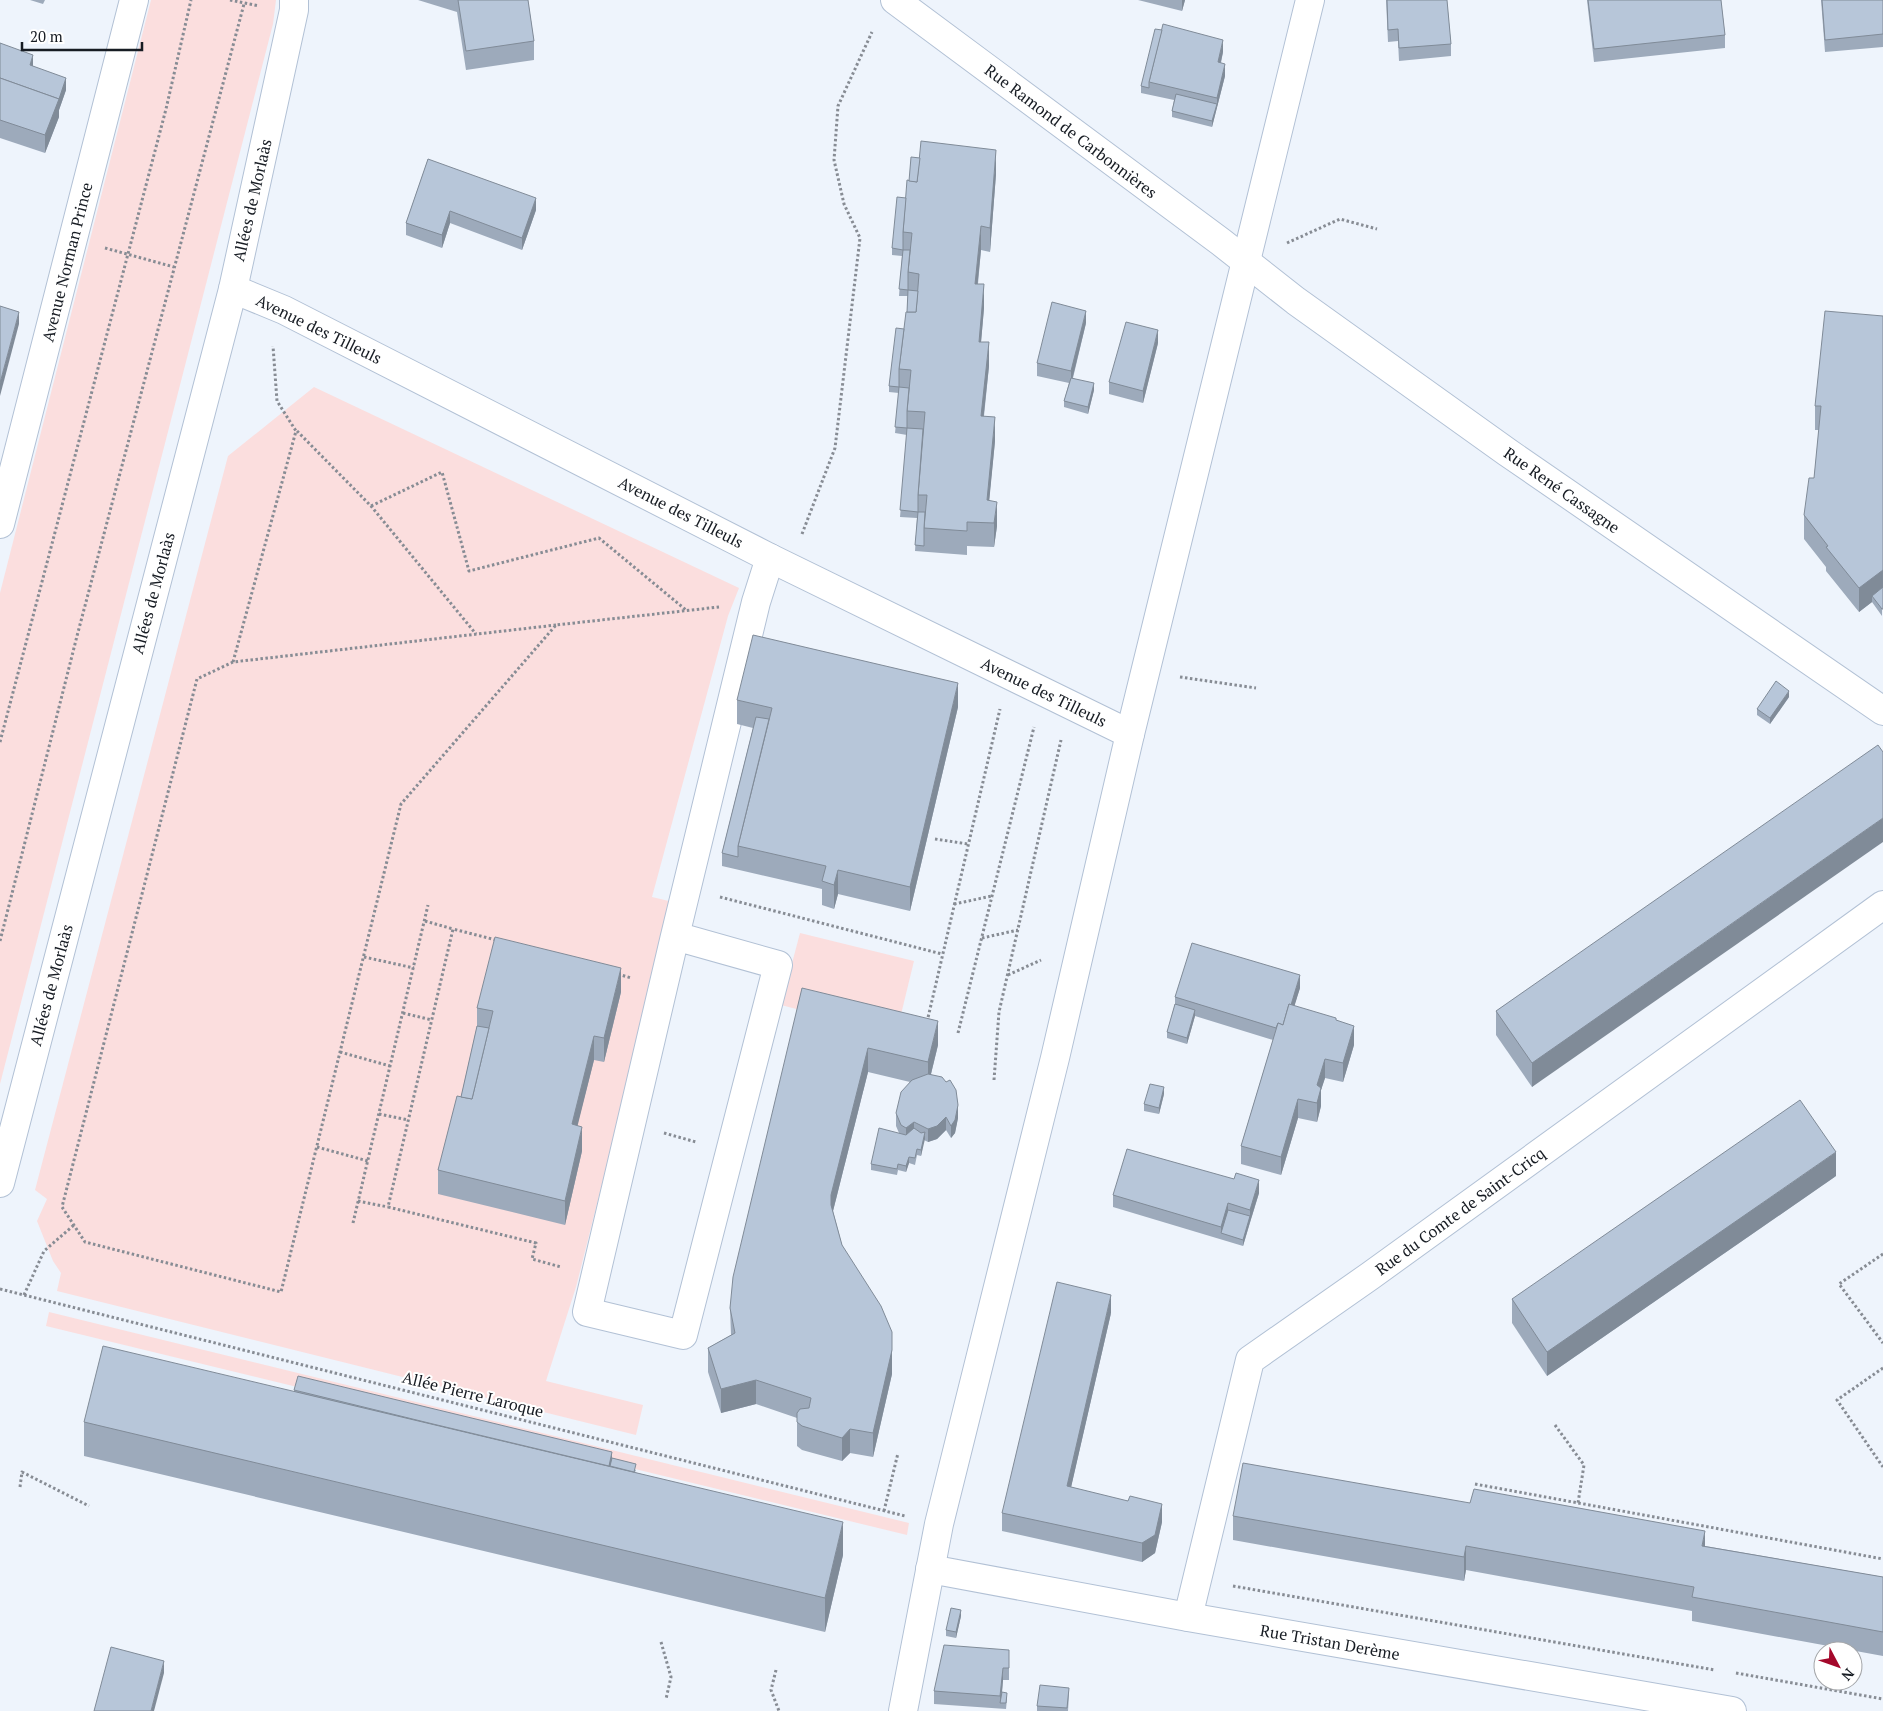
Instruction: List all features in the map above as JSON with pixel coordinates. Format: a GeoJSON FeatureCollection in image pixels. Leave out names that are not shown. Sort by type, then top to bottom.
{"type":"FeatureCollection","features":[{"type":"Feature","properties":{"kind":"street","name":"Avenue Norman Prince"},"geometry":{"type":"LineString","coordinates":[[0,524],[134,0]]}},
{"type":"Feature","properties":{"kind":"street","name":"Allées de Morlaàs"},"geometry":{"type":"LineString","coordinates":[[0,1183],[233,289],[294,10],[294,0]]}},
{"type":"Feature","properties":{"kind":"street","name":"Rue Ramond de Carbonnières"},"geometry":{"type":"LineString","coordinates":[[895,0],[1221,242],[1245,262]]}},
{"type":"Feature","properties":{"kind":"street"},"geometry":{"type":"LineString","coordinates":[[903,1711],[939,1524],[1055,1058],[1130,734],[1310,0]]}},
{"type":"Feature","properties":{"kind":"street","name":"Rue René Cassagne"},"geometry":{"type":"LineString","coordinates":[[1245,262],[1507,452],[1883,711]]}},
{"type":"Feature","properties":{"kind":"street","name":"Avenue des Tilleuls"},"geometry":{"type":"LineString","coordinates":[[233,289],[284,310],[779,562],[1130,734]]}},
{"type":"Feature","properties":{"kind":"street"},"geometry":{"type":"LineString","coordinates":[[675,936],[778,965],[684,1335],[587,1312],[663,986],[675,936],[687,888],[756,602],[779,562]]}},
{"type":"Feature","properties":{"kind":"street","name":"Rue du Comte de Saint-Cricq"},"geometry":{"type":"LineString","coordinates":[[1188,1617],[1250,1360],[1378,1271],[1883,905]]}},
{"type":"Feature","properties":{"kind":"street","name":"Rue Tristan Derème"},"geometry":{"type":"LineString","coordinates":[[930,1569],[1188,1617],[1732,1711]]}},
{"type":"Feature","properties":{"kind":"path"},"geometry":{"type":"LineString","coordinates":[[0,742],[166,110],[191,0]]}},
{"type":"Feature","properties":{"kind":"path"},"geometry":{"type":"LineString","coordinates":[[0,941],[75,645],[244,4]]}},
{"type":"Feature","properties":{"kind":"path"},"geometry":{"type":"LineString","coordinates":[[779,562],[835,448],[860,238],[844,204],[834,160],[838,106],[872,32]]}},
{"type":"Feature","properties":{"kind":"path"},"geometry":{"type":"LineString","coordinates":[[1245,262],[1340,219],[1378,228]]}},
{"type":"Feature","properties":{"kind":"path"},"geometry":{"type":"LineString","coordinates":[[73,239],[174,267]]}},
{"type":"Feature","properties":{"kind":"path"},"geometry":{"type":"LineString","coordinates":[[273,346],[277,401],[296,431],[371,506],[476,634]]}},
{"type":"Feature","properties":{"kind":"path"},"geometry":{"type":"LineString","coordinates":[[233,662],[296,431]]}},
{"type":"Feature","properties":{"kind":"path"},"geometry":{"type":"LineString","coordinates":[[371,506],[442,472],[469,572],[599,538],[686,610]]}},
{"type":"Feature","properties":{"kind":"path"},"geometry":{"type":"LineString","coordinates":[[556,625],[401,804],[281,1292],[85,1242],[62,1208],[197,679],[233,662],[756,602]]}},
{"type":"Feature","properties":{"kind":"path"},"geometry":{"type":"LineString","coordinates":[[1145,672],[1256,688]]}},
{"type":"Feature","properties":{"kind":"path"},"geometry":{"type":"LineString","coordinates":[[926,1025],[1000,706]]}},
{"type":"Feature","properties":{"kind":"path"},"geometry":{"type":"LineString","coordinates":[[958,1033],[1035,724]]}},
{"type":"Feature","properties":{"kind":"path"},"geometry":{"type":"LineString","coordinates":[[994,1080],[999,1012],[1062,737]]}},
{"type":"Feature","properties":{"kind":"path"},"geometry":{"type":"LineString","coordinates":[[935,839],[968,844]]}},
{"type":"Feature","properties":{"kind":"path"},"geometry":{"type":"LineString","coordinates":[[687,888],[942,954]]}},
{"type":"Feature","properties":{"kind":"path"},"geometry":{"type":"LineString","coordinates":[[954,904],[992,896]]}},
{"type":"Feature","properties":{"kind":"path"},"geometry":{"type":"LineString","coordinates":[[353,1223],[428,905]]}},
{"type":"Feature","properties":{"kind":"path"},"geometry":{"type":"LineString","coordinates":[[425,921],[501,942]]}},
{"type":"Feature","properties":{"kind":"path"},"geometry":{"type":"LineString","coordinates":[[388,1207],[453,929]]}},
{"type":"Feature","properties":{"kind":"path"},"geometry":{"type":"LineString","coordinates":[[982,938],[1018,930]]}},
{"type":"Feature","properties":{"kind":"path"},"geometry":{"type":"LineString","coordinates":[[364,957],[414,968]]}},
{"type":"Feature","properties":{"kind":"path"},"geometry":{"type":"LineString","coordinates":[[1007,975],[1044,959]]}},
{"type":"Feature","properties":{"kind":"path"},"geometry":{"type":"LineString","coordinates":[[616,973],[663,986]]}},
{"type":"Feature","properties":{"kind":"path"},"geometry":{"type":"LineString","coordinates":[[403,1013],[432,1020]]}},
{"type":"Feature","properties":{"kind":"path"},"geometry":{"type":"LineString","coordinates":[[340,1052],[390,1066]]}},
{"type":"Feature","properties":{"kind":"path"},"geometry":{"type":"LineString","coordinates":[[379,1114],[408,1120]]}},
{"type":"Feature","properties":{"kind":"path"},"geometry":{"type":"LineString","coordinates":[[317,1147],[368,1161]]}},
{"type":"Feature","properties":{"kind":"path"},"geometry":{"type":"LineString","coordinates":[[358,1201],[536,1243],[532,1259],[595,1277]]}},
{"type":"Feature","properties":{"kind":"path"},"geometry":{"type":"LineString","coordinates":[[24,1294],[44,1251],[74,1225]]}},
{"type":"Feature","properties":{"kind":"path"},"geometry":{"type":"LineString","coordinates":[[1883,1254],[1839,1284],[1883,1343]]}},
{"type":"Feature","properties":{"kind":"path","name":"Allée Pierre Laroque"},"geometry":{"type":"LineString","coordinates":[[0,1289],[939,1524]]}},
{"type":"Feature","properties":{"kind":"path"},"geometry":{"type":"LineString","coordinates":[[1883,1368],[1837,1400],[1883,1467]]}},
{"type":"Feature","properties":{"kind":"path"},"geometry":{"type":"LineString","coordinates":[[1555,1425],[1584,1465],[1578,1503]]}},
{"type":"Feature","properties":{"kind":"path"},"geometry":{"type":"LineString","coordinates":[[884,1511],[898,1453]]}},
{"type":"Feature","properties":{"kind":"path"},"geometry":{"type":"LineString","coordinates":[[20,1487],[22,1472],[89,1506]]}},
{"type":"Feature","properties":{"kind":"path"},"geometry":{"type":"LineString","coordinates":[[1475,1484],[1883,1560]]}},
{"type":"Feature","properties":{"kind":"path"},"geometry":{"type":"LineString","coordinates":[[1233,1586],[1725,1672]]}},
{"type":"Feature","properties":{"kind":"path"},"geometry":{"type":"LineString","coordinates":[[661,1642],[671,1677],[666,1699]]}},
{"type":"Feature","properties":{"kind":"path"},"geometry":{"type":"LineString","coordinates":[[776,1670],[770,1690],[779,1711]]}},
{"type":"Feature","properties":{"kind":"path"},"geometry":{"type":"LineString","coordinates":[[1735,1673],[1883,1699]]}},
{"type":"Feature","properties":{"kind":"shaded area"},"geometry":{"type":"Polygon","coordinates":[[[151,0],[276,0],[273,24],[0,1084],[0,593],[151,0]]]}},
{"type":"Feature","properties":{"kind":"shaded area"},"geometry":{"type":"Polygon","coordinates":[[[314,387],[739,588],[728,616],[652,897],[673,902],[576,1287],[546,1381],[643,1405],[636,1435],[57,1291],[61,1273],[53,1261],[37,1221],[47,1199],[35,1190],[228,456],[314,387]]]}},
{"type":"Feature","properties":{"kind":"shaded area"},"geometry":{"type":"Polygon","coordinates":[[[800,933],[914,961],[896,1035],[781,1005],[800,933]]]}},
{"type":"Feature","properties":{"kind":"shaded area"},"geometry":{"type":"Polygon","coordinates":[[[49,1312],[909,1523],[907,1535],[46,1326],[49,1312]]]}},
{"type":"Feature","properties":{"kind":"building"},"geometry":{"type":"Polygon","coordinates":[[[458,0],[528,0],[534,41],[466,51],[458,0]]]}},
{"type":"Feature","properties":{"kind":"building"},"geometry":{"type":"Polygon","coordinates":[[[1387,0],[1447,0],[1451,44],[1399,48],[1398,29],[1388,30],[1387,0]]]}},
{"type":"Feature","properties":{"kind":"building"},"geometry":{"type":"Polygon","coordinates":[[[1588,0],[1721,0],[1725,35],[1594,49],[1588,0]]]}},
{"type":"Feature","properties":{"kind":"building"},"geometry":{"type":"Polygon","coordinates":[[[1822,0],[1883,0],[1883,34],[1825,40],[1822,0]]]}},
{"type":"Feature","properties":{"kind":"building"},"geometry":{"type":"Polygon","coordinates":[[[1163,24],[1223,40],[1218,62],[1225,64],[1217,98],[1149,82],[1163,24]]]}},
{"type":"Feature","properties":{"kind":"building"},"geometry":{"type":"Polygon","coordinates":[[[1155,29],[1162,30],[1149,88],[1141,86],[1155,29]]]}},
{"type":"Feature","properties":{"kind":"building"},"geometry":{"type":"Polygon","coordinates":[[[0,43],[33,55],[30,65],[66,78],[59,99],[0,78],[0,43]]]}},
{"type":"Feature","properties":{"kind":"building"},"geometry":{"type":"Polygon","coordinates":[[[0,78],[59,99],[45,135],[0,120],[0,78]]]}},
{"type":"Feature","properties":{"kind":"building"},"geometry":{"type":"Polygon","coordinates":[[[1176,94],[1217,104],[1212,121],[1172,111],[1176,94]]]}},
{"type":"Feature","properties":{"kind":"building"},"geometry":{"type":"Polygon","coordinates":[[[921,141],[996,150],[990,228],[981,226],[975,284],[984,284],[979,342],[989,342],[981,416],[995,417],[987,500],[997,502],[994,523],[967,522],[967,531],[924,528],[927,495],[918,495],[925,412],[907,411],[911,370],[899,369],[906,312],[916,312],[919,274],[908,272],[912,233],[903,232],[907,180],[917,182],[921,141]]]}},
{"type":"Feature","properties":{"kind":"building"},"geometry":{"type":"Polygon","coordinates":[[[911,157],[920,158],[917,182],[909,181],[911,157]]]}},
{"type":"Feature","properties":{"kind":"building"},"geometry":{"type":"Polygon","coordinates":[[[428,159],[536,198],[522,238],[450,211],[442,235],[406,223],[428,159]]]}},
{"type":"Feature","properties":{"kind":"building"},"geometry":{"type":"Polygon","coordinates":[[[897,197],[906,198],[903,250],[892,248],[897,197]]]}},
{"type":"Feature","properties":{"kind":"building"},"geometry":{"type":"Polygon","coordinates":[[[903,250],[910,250],[908,290],[899,289],[903,250]]]}},
{"type":"Feature","properties":{"kind":"building"},"geometry":{"type":"Polygon","coordinates":[[[908,290],[918,291],[916,312],[907,312],[908,290]]]}},
{"type":"Feature","properties":{"kind":"building"},"geometry":{"type":"Polygon","coordinates":[[[1052,302],[1086,311],[1071,371],[1037,363],[1052,302]]]}},
{"type":"Feature","properties":{"kind":"building"},"geometry":{"type":"Polygon","coordinates":[[[0,306],[19,312],[0,383],[0,306]]]}},
{"type":"Feature","properties":{"kind":"building"},"geometry":{"type":"Polygon","coordinates":[[[1825,311],[1883,316],[1883,570],[1859,588],[1826,547],[1828,546],[1804,515],[1809,478],[1814,478],[1821,406],[1815,406],[1825,311]]]}},
{"type":"Feature","properties":{"kind":"building"},"geometry":{"type":"Polygon","coordinates":[[[1126,322],[1158,330],[1143,391],[1109,382],[1126,322]]]}},
{"type":"Feature","properties":{"kind":"building"},"geometry":{"type":"Polygon","coordinates":[[[896,328],[904,329],[899,369],[899,387],[889,386],[896,328]]]}},
{"type":"Feature","properties":{"kind":"building"},"geometry":{"type":"Polygon","coordinates":[[[1071,378],[1094,383],[1088,407],[1064,401],[1071,378]]]}},
{"type":"Feature","properties":{"kind":"building"},"geometry":{"type":"Polygon","coordinates":[[[899,387],[909,388],[907,428],[895,427],[899,387]]]}},
{"type":"Feature","properties":{"kind":"building"},"geometry":{"type":"Polygon","coordinates":[[[907,428],[923,429],[918,512],[900,510],[907,428]]]}},
{"type":"Feature","properties":{"kind":"building"},"geometry":{"type":"Polygon","coordinates":[[[918,512],[925,512],[924,546],[915,545],[918,512]]]}},
{"type":"Feature","properties":{"kind":"building"},"geometry":{"type":"Polygon","coordinates":[[[1883,587],[1883,609],[1882,609],[1872,596],[1883,587]]]}},
{"type":"Feature","properties":{"kind":"building"},"geometry":{"type":"Polygon","coordinates":[[[753,635],[958,683],[910,887],[838,870],[834,885],[822,881],[826,866],[738,846],[772,708],[737,700],[753,635]]]}},
{"type":"Feature","properties":{"kind":"building"},"geometry":{"type":"Polygon","coordinates":[[[1776,681],[1789,691],[1770,718],[1757,709],[1776,681]]]}},
{"type":"Feature","properties":{"kind":"building"},"geometry":{"type":"Polygon","coordinates":[[[756,717],[769,719],[738,846],[738,857],[722,853],[756,717]]]}},
{"type":"Feature","properties":{"kind":"building"},"geometry":{"type":"Polygon","coordinates":[[[1878,745],[1883,752],[1883,818],[1532,1063],[1496,1011],[1878,745]]]}},
{"type":"Feature","properties":{"kind":"building"},"geometry":{"type":"Polygon","coordinates":[[[495,937],[621,968],[604,1038],[594,1036],[572,1124],[582,1127],[565,1201],[438,1170],[457,1096],[472,1099],[493,1011],[477,1008],[495,937]]]}},
{"type":"Feature","properties":{"kind":"building"},"geometry":{"type":"Polygon","coordinates":[[[1192,943],[1300,975],[1283,1025],[1278,1023],[1276,1028],[1175,997],[1192,943]]]}},
{"type":"Feature","properties":{"kind":"building"},"geometry":{"type":"Polygon","coordinates":[[[802,988],[938,1021],[928,1062],[868,1048],[831,1195],[831,1205],[842,1245],[881,1306],[892,1332],[892,1350],[873,1433],[850,1429],[842,1438],[802,1426],[797,1422],[797,1413],[800,1409],[809,1408],[811,1398],[756,1380],[721,1389],[708,1348],[735,1333],[730,1308],[733,1277],[802,988]]]}},
{"type":"Feature","properties":{"kind":"building"},"geometry":{"type":"Polygon","coordinates":[[[1175,1004],[1195,1010],[1187,1038],[1167,1032],[1175,1004]]]}},
{"type":"Feature","properties":{"kind":"building"},"geometry":{"type":"Polygon","coordinates":[[[1289,1004],[1336,1018],[1336,1020],[1354,1026],[1343,1063],[1325,1059],[1317,1085],[1321,1088],[1317,1103],[1298,1099],[1281,1157],[1241,1146],[1278,1023],[1283,1025],[1289,1004]]]}},
{"type":"Feature","properties":{"kind":"building"},"geometry":{"type":"Polygon","coordinates":[[[477,1026],[489,1028],[472,1099],[461,1097],[477,1026]]]}},
{"type":"Feature","properties":{"kind":"building"},"geometry":{"type":"Polygon","coordinates":[[[928,1074],[942,1077],[946,1082],[950,1080],[956,1090],[958,1105],[955,1120],[951,1126],[946,1117],[937,1126],[928,1129],[914,1122],[906,1128],[901,1125],[896,1113],[901,1092],[912,1080],[928,1074]]]}},
{"type":"Feature","properties":{"kind":"building"},"geometry":{"type":"Polygon","coordinates":[[[1150,1084],[1164,1087],[1159,1108],[1144,1104],[1150,1084]]]}},
{"type":"Feature","properties":{"kind":"building"},"geometry":{"type":"Polygon","coordinates":[[[1800,1100],[1836,1152],[1547,1352],[1512,1299],[1800,1100]]]}},
{"type":"Feature","properties":{"kind":"building"},"geometry":{"type":"Polygon","coordinates":[[[879,1128],[906,1135],[914,1128],[921,1133],[925,1132],[921,1150],[917,1149],[915,1158],[909,1157],[906,1166],[898,1164],[897,1169],[871,1164],[879,1128]]]}},
{"type":"Feature","properties":{"kind":"building"},"geometry":{"type":"Polygon","coordinates":[[[1127,1149],[1234,1179],[1236,1173],[1259,1180],[1250,1210],[1228,1203],[1221,1227],[1113,1195],[1127,1149]]]}},
{"type":"Feature","properties":{"kind":"building"},"geometry":{"type":"Polygon","coordinates":[[[1228,1210],[1250,1216],[1243,1240],[1221,1233],[1228,1210]]]}},
{"type":"Feature","properties":{"kind":"building"},"geometry":{"type":"Polygon","coordinates":[[[1057,1282],[1111,1295],[1067,1486],[1128,1501],[1130,1496],[1162,1504],[1155,1535],[1142,1543],[1002,1513],[1057,1282]]]}},
{"type":"Feature","properties":{"kind":"building"},"geometry":{"type":"Polygon","coordinates":[[[103,1346],[843,1522],[825,1598],[84,1422],[103,1346]]]}},
{"type":"Feature","properties":{"kind":"building"},"geometry":{"type":"Polygon","coordinates":[[[298,1376],[612,1452],[609,1466],[294,1390],[298,1376]]]}},
{"type":"Feature","properties":{"kind":"building"},"geometry":{"type":"Polygon","coordinates":[[[612,1458],[636,1464],[634,1472],[610,1466],[612,1458]]]}},
{"type":"Feature","properties":{"kind":"building"},"geometry":{"type":"Polygon","coordinates":[[[1243,1463],[1470,1503],[1474,1489],[1705,1531],[1702,1546],[1883,1577],[1883,1632],[1692,1597],[1694,1587],[1466,1546],[1464,1557],[1233,1516],[1243,1463]]]}},
{"type":"Feature","properties":{"kind":"building"},"geometry":{"type":"Polygon","coordinates":[[[951,1608],[961,1610],[956,1632],[946,1630],[951,1608]]]}},
{"type":"Feature","properties":{"kind":"building"},"geometry":{"type":"Polygon","coordinates":[[[944,1645],[1009,1650],[1009,1668],[1003,1668],[1000,1696],[934,1691],[944,1645]]]}},
{"type":"Feature","properties":{"kind":"building"},"geometry":{"type":"Polygon","coordinates":[[[111,1647],[164,1661],[151,1711],[94,1711],[111,1647]]]}},
{"type":"Feature","properties":{"kind":"building"},"geometry":{"type":"Polygon","coordinates":[[[1040,1685],[1069,1688],[1067,1708],[1037,1706],[1040,1685]]]}},
{"type":"Feature","properties":{"kind":"building"},"geometry":{"type":"Polygon","coordinates":[[[1002,1692],[1007,1693],[1006,1703],[1000,1703],[1002,1692]]]}}]}
